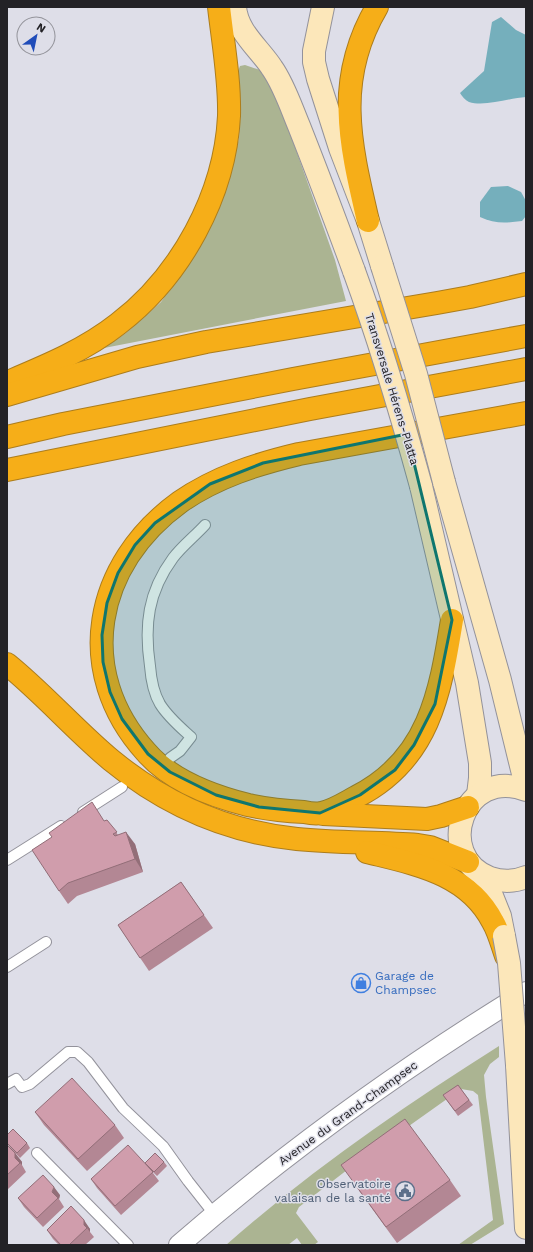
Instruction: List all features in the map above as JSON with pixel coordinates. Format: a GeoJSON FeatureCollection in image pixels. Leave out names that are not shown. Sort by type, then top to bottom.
{"type":"FeatureCollection","features":[{"type":"Feature","properties":{"kind":"highway"},"geometry":{"type":"LineString","coordinates":[[7,383],[77,351],[119,324],[144,301],[161,282],[181,256],[197,228],[207,208],[217,179],[224,151],[229,117],[228,82],[219,7]]}},
{"type":"Feature","properties":{"kind":"highway"},"geometry":{"type":"LineString","coordinates":[[368,221],[354,163],[349,109],[350,85],[356,56],[368,24],[377,7]]}},
{"type":"Feature","properties":{"kind":"highway"},"geometry":{"type":"LineString","coordinates":[[7,395],[137,357],[206,342],[476,296],[526,284]]}},
{"type":"Feature","properties":{"kind":"highway"},"geometry":{"type":"LineString","coordinates":[[7,437],[63,424],[526,336]]}},
{"type":"Feature","properties":{"kind":"highway"},"geometry":{"type":"LineString","coordinates":[[7,470],[302,410],[526,369]]}},
{"type":"Feature","properties":{"kind":"highway"},"geometry":{"type":"LineString","coordinates":[[473,801],[441,816],[427,819],[320,814],[259,807],[216,796],[201,789],[170,772],[148,754],[130,732],[122,719],[110,692],[103,662],[102,635],[104,618],[111,589],[118,573],[135,545],[155,523],[181,502],[210,484],[262,463],[311,451],[526,413]]}},
{"type":"Feature","properties":{"kind":"highway"},"geometry":{"type":"LineString","coordinates":[[320,814],[376,786],[395,770],[408,755],[422,732],[435,704],[442,677],[452,620]]}},
{"type":"Feature","properties":{"kind":"highway"},"geometry":{"type":"LineString","coordinates":[[7,664],[92,744],[140,783],[167,799],[208,818],[246,830],[284,838],[418,845],[430,848],[476,869]]}},
{"type":"Feature","properties":{"kind":"highway"},"geometry":{"type":"LineString","coordinates":[[322,841],[414,864],[434,870],[444,875],[461,886],[480,903],[502,937]]}},
{"type":"Feature","properties":{"kind":"main road","name":"Transversale Hérens-Platta"},"geometry":{"type":"LineString","coordinates":[[235,7],[236,14],[242,28],[273,69],[280,81],[314,164],[372,319],[421,486],[466,684],[479,755],[481,773],[473,801],[462,818],[460,838],[461,846],[476,869]]}},
{"type":"Feature","properties":{"kind":"main road","name":"Transversale Hérens-Platta"},"geometry":{"type":"LineString","coordinates":[[324,7],[314,51],[314,62],[318,79],[340,148],[368,221],[416,374],[444,482],[500,680],[523,774],[526,780]]}},
{"type":"Feature","properties":{"kind":"main road"},"geometry":{"type":"LineString","coordinates":[[473,801],[487,790],[497,787],[507,786],[526,790]]}},
{"type":"Feature","properties":{"kind":"main road"},"geometry":{"type":"LineString","coordinates":[[476,869],[494,879],[510,881],[526,878]]}},
{"type":"Feature","properties":{"kind":"main road"},"geometry":{"type":"LineString","coordinates":[[476,869],[500,916],[502,937],[509,963],[517,1065],[526,1228]]}},
{"type":"Feature","properties":{"kind":"street","name":"Avenue du Grand-Champsec"},"geometry":{"type":"LineString","coordinates":[[178,1245],[214,1214],[326,1126],[472,1025],[526,992]]}},
{"type":"Feature","properties":{"kind":"lane"},"geometry":{"type":"LineString","coordinates":[[170,758],[180,751],[191,737],[167,714],[155,693],[147,647],[148,621],[155,594],[167,568],[174,557],[205,525]]}},
{"type":"Feature","properties":{"kind":"lane"},"geometry":{"type":"LineString","coordinates":[[7,860],[122,787]]}},
{"type":"Feature","properties":{"kind":"lane"},"geometry":{"type":"LineString","coordinates":[[7,967],[46,942]]}},
{"type":"Feature","properties":{"kind":"lane"},"geometry":{"type":"LineString","coordinates":[[7,1084],[16,1078],[22,1087],[30,1084],[68,1052],[78,1052],[88,1062],[123,1108],[163,1146],[214,1214]]}},
{"type":"Feature","properties":{"kind":"lane"},"geometry":{"type":"LineString","coordinates":[[38,1152],[128,1245]]}},
{"type":"Feature","properties":{"kind":"highlighted area"},"geometry":{"type":"Polygon","coordinates":[[[407,434],[452,620],[435,704],[414,745],[395,770],[360,795],[320,813],[259,807],[216,795],[170,772],[148,754],[122,719],[110,692],[103,662],[102,635],[107,603],[118,573],[135,545],[155,523],[210,484],[263,463],[407,434]]]}},
{"type":"Feature","properties":{"kind":"green space"},"geometry":{"type":"Polygon","coordinates":[[[245,65],[260,70],[273,85],[335,260],[346,301],[104,348],[126,333],[161,302],[205,238],[229,181],[239,138],[241,107],[238,71],[240,66],[245,65]]]}},
{"type":"Feature","properties":{"kind":"green space"},"geometry":{"type":"Polygon","coordinates":[[[499,1046],[499,1057],[490,1064],[484,1075],[504,1224],[470,1245],[458,1245],[493,1220],[478,1095],[473,1091],[461,1089],[347,1170],[299,1207],[296,1213],[318,1242],[314,1245],[302,1245],[297,1238],[288,1245],[226,1245],[258,1217],[359,1140],[428,1092],[499,1046]]]}},
{"type":"Feature","properties":{"kind":"water"},"geometry":{"type":"Polygon","coordinates":[[[501,17],[516,30],[526,35],[526,97],[490,103],[469,102],[460,93],[484,71],[492,22],[501,17]]]}},
{"type":"Feature","properties":{"kind":"water"},"geometry":{"type":"Polygon","coordinates":[[[508,186],[521,192],[526,201],[526,216],[522,221],[490,221],[480,217],[480,202],[491,187],[508,186]]]}},
{"type":"Feature","properties":{"kind":"building"},"geometry":{"type":"Polygon","coordinates":[[[92,802],[104,821],[107,820],[117,832],[113,834],[115,836],[126,832],[135,859],[68,883],[59,891],[32,850],[52,837],[49,833],[92,802]]]}},
{"type":"Feature","properties":{"kind":"building"},"geometry":{"type":"Polygon","coordinates":[[[181,882],[204,915],[140,958],[118,925],[181,882]]]}},
{"type":"Feature","properties":{"kind":"building"},"geometry":{"type":"Polygon","coordinates":[[[72,1078],[115,1125],[78,1159],[35,1112],[72,1078]]]}},
{"type":"Feature","properties":{"kind":"building"},"geometry":{"type":"Polygon","coordinates":[[[458,1085],[469,1100],[455,1111],[443,1095],[458,1085]]]}},
{"type":"Feature","properties":{"kind":"building"},"geometry":{"type":"Polygon","coordinates":[[[405,1119],[450,1180],[386,1227],[341,1165],[405,1119]]]}},
{"type":"Feature","properties":{"kind":"building"},"geometry":{"type":"Polygon","coordinates":[[[13,1129],[27,1143],[17,1153],[7,1143],[7,1135],[13,1129]]]}},
{"type":"Feature","properties":{"kind":"building"},"geometry":{"type":"Polygon","coordinates":[[[7,1145],[15,1153],[15,1158],[20,1163],[7,1175],[7,1145]]]}},
{"type":"Feature","properties":{"kind":"building"},"geometry":{"type":"Polygon","coordinates":[[[128,1145],[153,1172],[115,1206],[91,1179],[128,1145]]]}},
{"type":"Feature","properties":{"kind":"building"},"geometry":{"type":"Polygon","coordinates":[[[155,1153],[164,1162],[154,1172],[145,1163],[155,1153]]]}},
{"type":"Feature","properties":{"kind":"building"},"geometry":{"type":"Polygon","coordinates":[[[43,1175],[54,1187],[52,1192],[58,1198],[37,1218],[18,1198],[43,1175]]]}},
{"type":"Feature","properties":{"kind":"building"},"geometry":{"type":"Polygon","coordinates":[[[71,1206],[84,1220],[84,1225],[87,1228],[69,1245],[61,1245],[47,1230],[71,1206]]]}},
{"type":"Feature","properties":{"kind":"place","name":"Garage de Champsec"},"geometry":{"type":"Point","coordinates":[361,983]}},
{"type":"Feature","properties":{"kind":"place","name":"Observatoire valaisan de la santé"},"geometry":{"type":"Point","coordinates":[405,1191]}}]}
